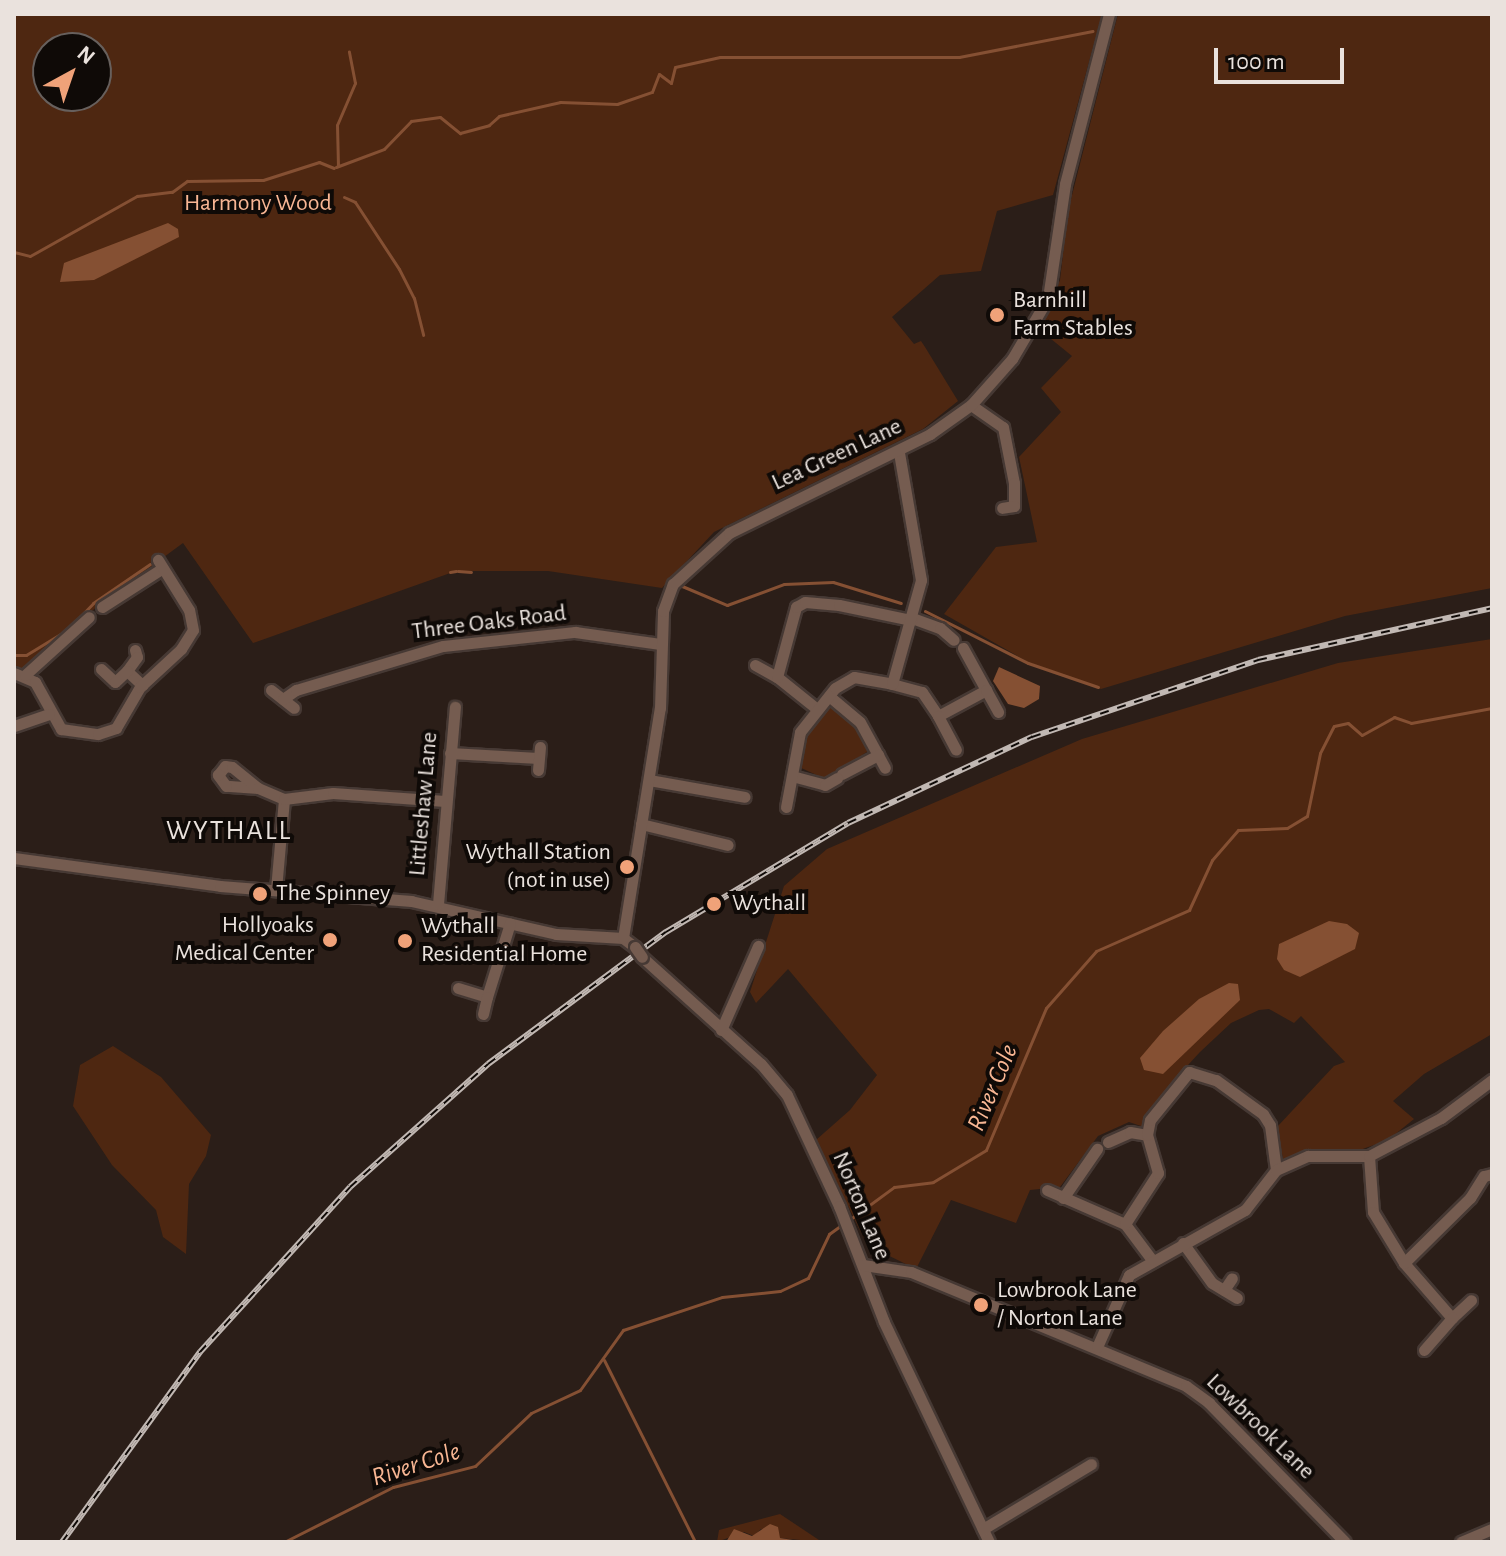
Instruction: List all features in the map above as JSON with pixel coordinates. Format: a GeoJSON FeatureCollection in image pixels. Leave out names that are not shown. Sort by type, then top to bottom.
{"type":"FeatureCollection","features":[{"type":"Feature","properties":{"kind":"street","name":"Lea Green Lane"},"geometry":{"type":"LineString","coordinates":[[623,938],[660,708],[660,644],[673,584],[708,548],[792,499],[899,453],[971,405],[1012,359],[1048,298],[1065,184],[1109,14]]}},
{"type":"Feature","properties":{"kind":"street"},"geometry":{"type":"LineString","coordinates":[[971,405],[1003,427],[1014,483],[1014,506],[1002,508]]}},
{"type":"Feature","properties":{"kind":"street"},"geometry":{"type":"LineString","coordinates":[[892,684],[921,580],[899,453]]}},
{"type":"Feature","properties":{"kind":"street"},"geometry":{"type":"LineString","coordinates":[[89,617],[20,674],[41,689],[49,714],[71,732],[110,731],[121,723],[142,685],[181,649],[193,630],[189,610],[161,564],[102,607]]}},
{"type":"Feature","properties":{"kind":"street"},"geometry":{"type":"LineString","coordinates":[[777,677],[800,604],[839,605],[912,619],[940,628],[958,644],[998,712]]}},
{"type":"Feature","properties":{"kind":"street","name":"Three Oaks Road"},"geometry":{"type":"LineString","coordinates":[[283,699],[296,690],[443,646],[575,632],[660,644]]}},
{"type":"Feature","properties":{"kind":"street"},"geometry":{"type":"LineString","coordinates":[[101,669],[115,682],[137,657],[135,650]]}},
{"type":"Feature","properties":{"kind":"street"},"geometry":{"type":"LineString","coordinates":[[755,665],[777,677],[817,709]]}},
{"type":"Feature","properties":{"kind":"street"},"geometry":{"type":"LineString","coordinates":[[127,671],[142,685]]}},
{"type":"Feature","properties":{"kind":"street"},"geometry":{"type":"LineString","coordinates":[[786,807],[796,741],[817,709],[854,677],[922,692],[956,750]]}},
{"type":"Feature","properties":{"kind":"street"},"geometry":{"type":"LineString","coordinates":[[271,690],[294,708]]}},
{"type":"Feature","properties":{"kind":"street"},"geometry":{"type":"LineString","coordinates":[[938,716],[986,690]]}},
{"type":"Feature","properties":{"kind":"street"},"geometry":{"type":"LineString","coordinates":[[829,696],[860,722],[885,768]]}},
{"type":"Feature","properties":{"kind":"street","name":"Littleshaw Lane"},"geometry":{"type":"LineString","coordinates":[[438,904],[455,707]]}},
{"type":"Feature","properties":{"kind":"street"},"geometry":{"type":"LineString","coordinates":[[14,726],[49,714]]}},
{"type":"Feature","properties":{"kind":"street"},"geometry":{"type":"LineString","coordinates":[[450,753],[539,758]]}},
{"type":"Feature","properties":{"kind":"street"},"geometry":{"type":"LineString","coordinates":[[792,776],[825,785],[878,755]]}},
{"type":"Feature","properties":{"kind":"street"},"geometry":{"type":"LineString","coordinates":[[649,780],[745,797]]}},
{"type":"Feature","properties":{"kind":"street"},"geometry":{"type":"LineString","coordinates":[[258,788],[284,799],[333,793],[445,801]]}},
{"type":"Feature","properties":{"kind":"street"},"geometry":{"type":"LineString","coordinates":[[276,889],[284,799]]}},
{"type":"Feature","properties":{"kind":"street"},"geometry":{"type":"LineString","coordinates":[[641,824],[728,845]]}},
{"type":"Feature","properties":{"kind":"street"},"geometry":{"type":"LineString","coordinates":[[14,858],[276,889],[438,904],[556,934],[623,938]]}},
{"type":"Feature","properties":{"kind":"street"},"geometry":{"type":"LineString","coordinates":[[483,1014],[510,923]]}},
{"type":"Feature","properties":{"kind":"street","name":"Norton Lane"},"geometry":{"type":"LineString","coordinates":[[623,938],[787,1095],[842,1213],[884,1322],[989,1542]]}},
{"type":"Feature","properties":{"kind":"street"},"geometry":{"type":"LineString","coordinates":[[721,1030],[758,946]]}},
{"type":"Feature","properties":{"kind":"street"},"geometry":{"type":"LineString","coordinates":[[458,988],[487,997]]}},
{"type":"Feature","properties":{"kind":"street"},"geometry":{"type":"LineString","coordinates":[[1125,1224],[1158,1173],[1147,1135],[1150,1120],[1180,1079],[1201,1072],[1263,1114],[1270,1125],[1276,1170]]}},
{"type":"Feature","properties":{"kind":"street"},"geometry":{"type":"LineString","coordinates":[[1097,1347],[1129,1275],[1245,1210],[1276,1170],[1308,1156],[1369,1156],[1441,1118],[1492,1080]]}},
{"type":"Feature","properties":{"kind":"street"},"geometry":{"type":"LineString","coordinates":[[1063,1198],[1103,1146],[1130,1132],[1147,1135]]}},
{"type":"Feature","properties":{"kind":"street"},"geometry":{"type":"LineString","coordinates":[[1369,1156],[1373,1212],[1404,1263],[1452,1318]]}},
{"type":"Feature","properties":{"kind":"street"},"geometry":{"type":"LineString","coordinates":[[1404,1263],[1470,1198],[1484,1176],[1492,1174]]}},
{"type":"Feature","properties":{"kind":"street"},"geometry":{"type":"LineString","coordinates":[[1047,1190],[1125,1224],[1152,1260]]}},
{"type":"Feature","properties":{"kind":"street"},"geometry":{"type":"LineString","coordinates":[[1183,1243],[1197,1266],[1237,1298]]}},
{"type":"Feature","properties":{"kind":"street","name":"Lowbrook Lane"},"geometry":{"type":"LineString","coordinates":[[863,1265],[911,1272],[1097,1347],[1198,1394],[1345,1542]]}},
{"type":"Feature","properties":{"kind":"street"},"geometry":{"type":"LineString","coordinates":[[1224,1290],[1232,1278]]}},
{"type":"Feature","properties":{"kind":"street"},"geometry":{"type":"LineString","coordinates":[[1424,1350],[1471,1300]]}},
{"type":"Feature","properties":{"kind":"street"},"geometry":{"type":"LineString","coordinates":[[983,1529],[1091,1464]]}},
{"type":"Feature","properties":{"kind":"street"},"geometry":{"type":"LineString","coordinates":[[1461,1542],[1492,1529]]}},
{"type":"Feature","properties":{"kind":"green space","name":"Harmony Wood"},"geometry":{"type":"Polygon","coordinates":[[[14,14],[1102,14],[1053,195],[997,211],[981,271],[940,275],[892,317],[914,344],[921,341],[958,401],[923,429],[714,532],[662,588],[548,571],[456,571],[253,643],[183,543],[100,604],[24,670],[14,667],[14,14]]]}},
{"type":"Feature","properties":{"kind":"green space"},"geometry":{"type":"Polygon","coordinates":[[[1118,14],[1492,14],[1492,588],[1345,616],[1101,689],[1028,662],[944,614],[996,547],[1037,542],[1019,457],[1061,412],[1041,388],[1072,356],[1040,330],[1060,280],[1068,211],[1118,14]]]}},
{"type":"Feature","properties":{"kind":"green space"},"geometry":{"type":"Polygon","coordinates":[[[1492,639],[1492,1034],[1424,1074],[1393,1101],[1414,1119],[1388,1140],[1357,1151],[1329,1149],[1283,1159],[1277,1127],[1334,1066],[1345,1062],[1301,1016],[1294,1023],[1269,1009],[1259,1010],[1231,1023],[1200,1052],[1177,1077],[1144,1127],[1129,1122],[1098,1136],[1060,1187],[1030,1190],[1016,1223],[951,1200],[916,1269],[867,1245],[816,1140],[850,1110],[877,1075],[788,969],[756,1003],[750,992],[784,886],[827,849],[1082,739],[1338,663],[1492,639]]]}},
{"type":"Feature","properties":{"kind":"green space"},"geometry":{"type":"Polygon","coordinates":[[[830,707],[856,724],[870,750],[825,779],[797,766],[803,738],[830,707]]]}},
{"type":"Feature","properties":{"kind":"green space"},"geometry":{"type":"Polygon","coordinates":[[[113,1046],[161,1077],[211,1135],[206,1156],[189,1184],[186,1254],[163,1237],[156,1210],[112,1165],[73,1106],[80,1065],[113,1046]]]}},
{"type":"Feature","properties":{"kind":"green space"},"geometry":{"type":"Polygon","coordinates":[[[780,1514],[822,1542],[779,1538],[761,1529],[754,1536],[744,1532],[717,1542],[719,1530],[780,1514]]]}},
{"type":"Feature","properties":{"kind":"shaded area"},"geometry":{"type":"Polygon","coordinates":[[[168,223],[178,229],[179,237],[94,280],[60,282],[64,263],[168,223]]]}},
{"type":"Feature","properties":{"kind":"shaded area"},"geometry":{"type":"Polygon","coordinates":[[[999,667],[1040,686],[1039,699],[1024,708],[1008,704],[993,681],[999,667]]]}},
{"type":"Feature","properties":{"kind":"shaded area"},"geometry":{"type":"Polygon","coordinates":[[[1329,921],[1347,924],[1359,933],[1355,949],[1300,977],[1284,970],[1277,959],[1279,944],[1329,921]]]}},
{"type":"Feature","properties":{"kind":"shaded area"},"geometry":{"type":"Polygon","coordinates":[[[1229,983],[1238,984],[1240,1000],[1163,1074],[1144,1070],[1140,1058],[1163,1031],[1199,999],[1229,983]]]}},
{"type":"Feature","properties":{"kind":"shaded area"},"geometry":{"type":"Polygon","coordinates":[[[770,1524],[778,1527],[780,1538],[806,1542],[726,1542],[734,1529],[752,1536],[770,1524]]]}},
{"type":"Feature","properties":{"kind":"waterway"},"geometry":{"type":"LineString","coordinates":[[336,167],[384,149],[411,121],[440,117],[460,133],[489,125],[499,116],[560,102],[617,104],[652,92],[659,74],[671,83],[675,67],[720,57],[959,57],[1093,31]]}},
{"type":"Feature","properties":{"kind":"waterway"},"geometry":{"type":"LineString","coordinates":[[338,166],[337,125],[355,83],[349,52]]}},
{"type":"Feature","properties":{"kind":"waterway"},"geometry":{"type":"LineString","coordinates":[[14,252],[30,256],[137,196],[172,192],[187,181],[263,180],[319,162],[334,168]]}},
{"type":"Feature","properties":{"kind":"waterway"},"geometry":{"type":"LineString","coordinates":[[344,197],[355,202],[399,269],[414,298],[423,335]]}},
{"type":"Feature","properties":{"kind":"waterway"},"geometry":{"type":"LineString","coordinates":[[72,625],[93,603],[150,564]]}},
{"type":"Feature","properties":{"kind":"waterway"},"geometry":{"type":"LineString","coordinates":[[450,572],[456,571]]}},
{"type":"Feature","properties":{"kind":"waterway"},"geometry":{"type":"LineString","coordinates":[[458,571],[471,572]]}},
{"type":"Feature","properties":{"kind":"waterway"},"geometry":{"type":"LineString","coordinates":[[682,586],[727,605],[784,584],[833,582],[901,603]]}},
{"type":"Feature","properties":{"kind":"waterway"},"geometry":{"type":"LineString","coordinates":[[925,611],[1028,663],[1098,687]]}},
{"type":"Feature","properties":{"kind":"waterway"},"geometry":{"type":"LineString","coordinates":[[14,655],[26,655],[67,630]]}},
{"type":"Feature","properties":{"kind":"waterway","name":"River Cole"},"geometry":{"type":"LineString","coordinates":[[849,1220],[894,1187],[933,1182],[986,1150],[1046,1008],[1096,951],[1189,910],[1212,860],[1238,830],[1287,828],[1307,816],[1320,753],[1334,726],[1348,723],[1362,735],[1394,717],[1411,723],[1492,708]]}},
{"type":"Feature","properties":{"kind":"waterway","name":"River Cole"},"geometry":{"type":"LineString","coordinates":[[284,1542],[393,1487],[475,1466],[531,1413],[580,1390],[623,1330],[722,1297],[780,1291],[808,1278],[829,1234],[843,1224]]}},
{"type":"Feature","properties":{"kind":"waterway"},"geometry":{"type":"LineString","coordinates":[[604,1360],[695,1542]]}},
{"type":"Feature","properties":{"kind":"railway"},"geometry":{"type":"LineString","coordinates":[[62,1542],[200,1352],[350,1187],[488,1064],[666,932],[848,823],[1032,737],[1258,660],[1492,608]]}},
{"type":"Feature","properties":{"kind":"place","name":"Barnhill Farm Stables"},"geometry":{"type":"Point","coordinates":[997,315]}},
{"type":"Feature","properties":{"kind":"place","name":"Wythall Station (not in use)"},"geometry":{"type":"Point","coordinates":[627,867]}},
{"type":"Feature","properties":{"kind":"place","name":"The Spinney"},"geometry":{"type":"Point","coordinates":[260,894]}},
{"type":"Feature","properties":{"kind":"place","name":"Wythall"},"geometry":{"type":"Point","coordinates":[714,904]}},
{"type":"Feature","properties":{"kind":"place","name":"Hollyoaks Medical Center"},"geometry":{"type":"Point","coordinates":[330,940]}},
{"type":"Feature","properties":{"kind":"place","name":"Wythall Residential Home"},"geometry":{"type":"Point","coordinates":[405,941]}},
{"type":"Feature","properties":{"kind":"place","name":"Lowbrook Lane / Norton Lane"},"geometry":{"type":"Point","coordinates":[981,1305]}},
{"type":"Feature","properties":{"kind":"district","name":"WYTHALL"},"geometry":{"type":"Point","coordinates":[229,831]}}]}
